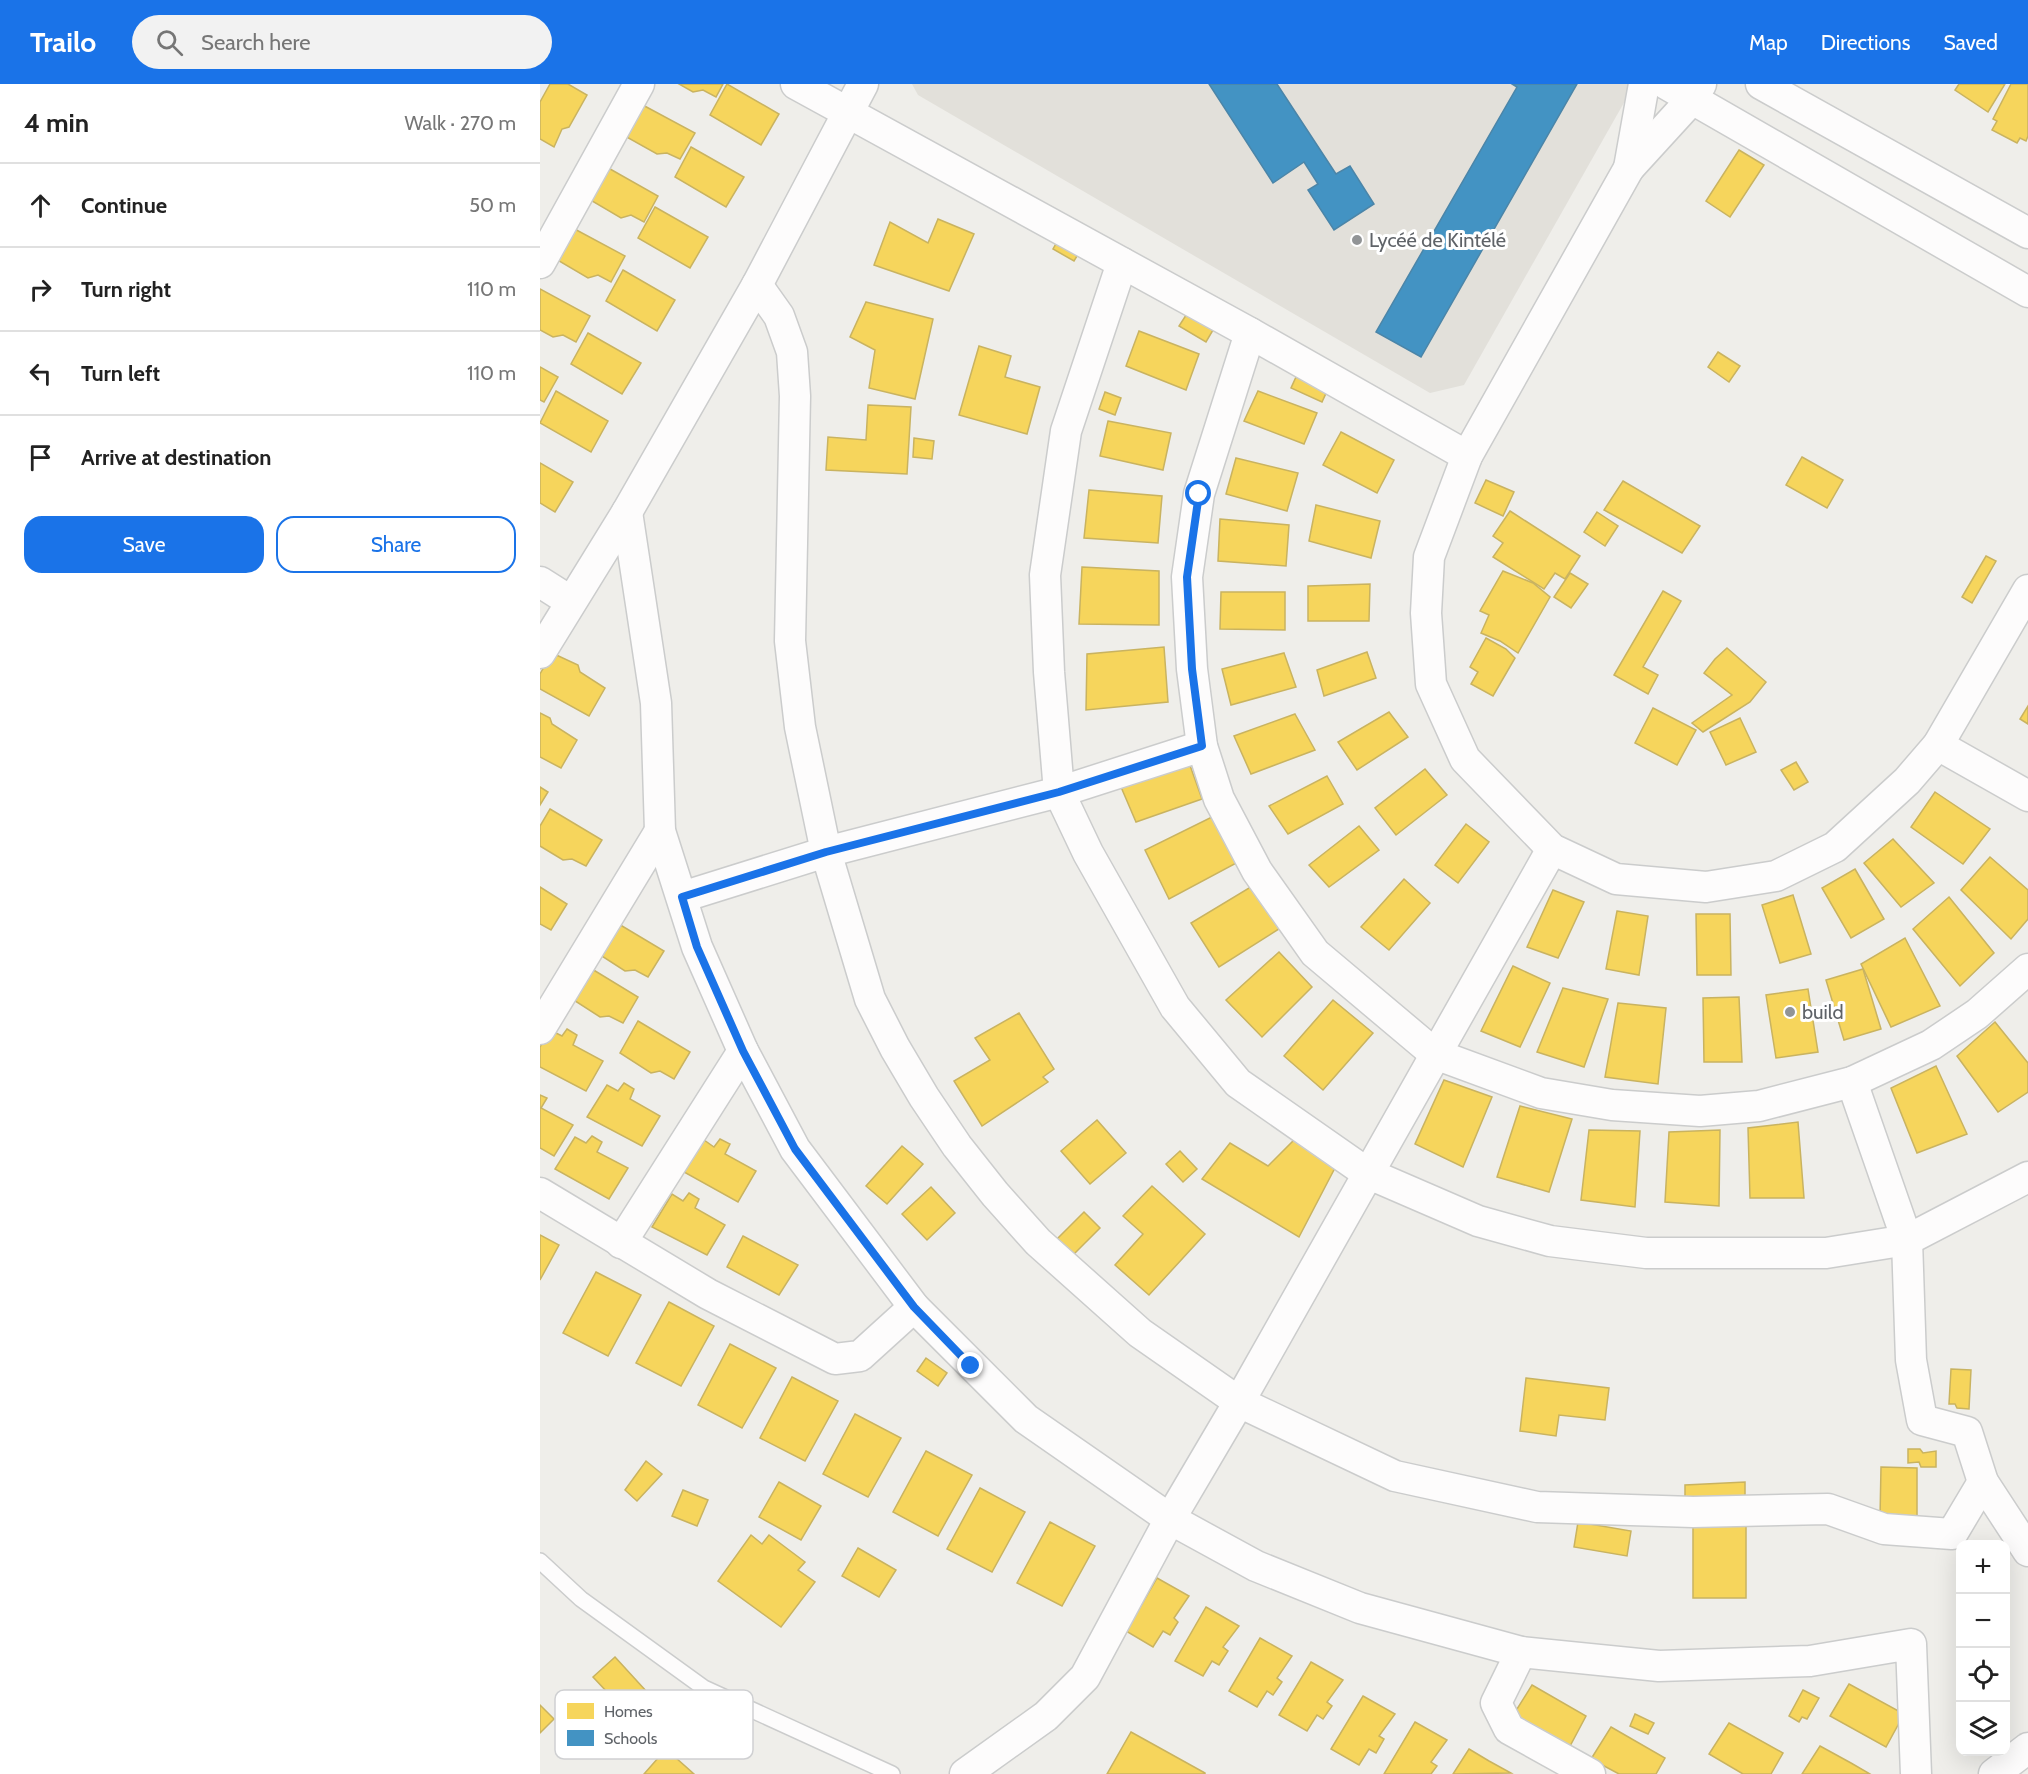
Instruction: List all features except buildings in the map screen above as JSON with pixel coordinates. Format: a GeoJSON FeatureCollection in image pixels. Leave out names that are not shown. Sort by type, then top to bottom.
{"type":"FeatureCollection","features":[{"type":"Feature","properties":{"kind":"street"},"geometry":{"type":"LineString","coordinates":[[540,263],[639,84]]}},
{"type":"Feature","properties":{"kind":"street"},"geometry":{"type":"LineString","coordinates":[[796,84],[1250,333],[1467,456]]}},
{"type":"Feature","properties":{"kind":"street"},"geometry":{"type":"LineString","coordinates":[[540,653],[627,512],[757,285],[863,84]]}},
{"type":"Feature","properties":{"kind":"street"},"geometry":{"type":"LineString","coordinates":[[1629,168],[1644,84]]}},
{"type":"Feature","properties":{"kind":"street"},"geometry":{"type":"LineString","coordinates":[[1666,84],[1697,91],[2028,292]]}},
{"type":"Feature","properties":{"kind":"street"},"geometry":{"type":"LineString","coordinates":[[1761,84],[2028,233]]}},
{"type":"Feature","properties":{"kind":"street"},"geometry":{"type":"LineString","coordinates":[[1697,91],[1629,168],[1467,456],[1429,557],[1426,613],[1431,684],[1465,759],[1552,849],[1616,879],[1706,887],[1776,876],[1835,847],[1907,782],[1938,745],[2028,590]]}},
{"type":"Feature","properties":{"kind":"street"},"geometry":{"type":"LineString","coordinates":[[1122,263],[1066,431],[1045,575],[1049,672],[1059,792],[1088,852],[1175,1007],[1238,1083],[1367,1173],[1478,1221],[1550,1241],[1646,1253],[1826,1253],[1907,1240],[2028,1177]]}},
{"type":"Feature","properties":{"kind":"street"},"geometry":{"type":"LineString","coordinates":[[757,285],[779,316],[792,352],[795,396],[790,641],[800,727],[826,852],[870,999],[912,1078],[957,1146],[995,1194],[1038,1242],[1140,1333],[1239,1402],[1395,1476],[1537,1507],[1693,1512],[1828,1509],[1884,1528],[1952,1534],[1983,1482]]}},
{"type":"Feature","properties":{"kind":"street"},"geometry":{"type":"LineString","coordinates":[[1250,333],[1199,494],[1187,577],[1192,669],[1202,746],[1219,799],[1257,871],[1315,953],[1435,1054],[1541,1093],[1611,1104],[1700,1111],[1759,1106],[1852,1082],[1931,1045],[1977,1014],[2028,969]]}},
{"type":"Feature","properties":{"kind":"street"},"geometry":{"type":"LineString","coordinates":[[627,512],[656,703],[660,831],[697,947],[743,1051],[795,1149],[914,1307],[1026,1419],[1170,1519],[1256,1566],[1360,1608],[1521,1652],[1659,1666],[1810,1661],[1911,1644],[1916,1774]]}},
{"type":"Feature","properties":{"kind":"street"},"geometry":{"type":"LineString","coordinates":[[540,582],[570,601]]}},
{"type":"Feature","properties":{"kind":"street"},"geometry":{"type":"LineString","coordinates":[[1938,745],[2028,796]]}},
{"type":"Feature","properties":{"kind":"street"},"geometry":{"type":"LineString","coordinates":[[682,897],[826,852],[1059,792],[1202,746]]}},
{"type":"Feature","properties":{"kind":"street"},"geometry":{"type":"LineString","coordinates":[[540,1029],[660,831]]}},
{"type":"Feature","properties":{"kind":"street"},"geometry":{"type":"LineString","coordinates":[[965,1774],[1046,1716],[1085,1677],[1170,1519],[1239,1402],[1552,849]]}},
{"type":"Feature","properties":{"kind":"street"},"geometry":{"type":"LineString","coordinates":[[621,1243],[743,1051]]}},
{"type":"Feature","properties":{"kind":"street"},"geometry":{"type":"LineString","coordinates":[[1852,1082],[1907,1240],[1911,1360],[1923,1420],[1967,1432],[1983,1482],[2028,1551]]}},
{"type":"Feature","properties":{"kind":"street"},"geometry":{"type":"LineString","coordinates":[[540,1193],[708,1294],[835,1359],[860,1356],[914,1307]]}},
{"type":"Feature","properties":{"kind":"street"},"geometry":{"type":"LineString","coordinates":[[1521,1652],[1496,1703],[1509,1729],[1590,1774]]}},
{"type":"Feature","properties":{"kind":"street"},"geometry":{"type":"LineString","coordinates":[[1994,1774],[2028,1749]]}},
{"type":"Feature","properties":{"kind":"lane"},"geometry":{"type":"LineString","coordinates":[[540,1562],[581,1599],[708,1690]]}},
{"type":"Feature","properties":{"kind":"lane"},"geometry":{"type":"LineString","coordinates":[[753,1710],[892,1774]]}},
{"type":"Feature","properties":{"kind":"shaded area","name":"Lycéé de Kintélé"},"geometry":{"type":"Polygon","coordinates":[[[912,84],[1630,84],[1630,92],[1464,385],[1430,393],[918,95],[912,84]]]}},
{"type":"Feature","properties":{"kind":"place","name":"Lycéé de Kintélé"},"geometry":{"type":"Point","coordinates":[1357,240]}},
{"type":"Feature","properties":{"kind":"place","name":"build"},"geometry":{"type":"Point","coordinates":[1790,1012]}},
{"type":"Feature","properties":{"kind":"route"},"geometry":{"type":"LineString","coordinates":[[971,1366],[914,1307],[795,1149],[743,1051],[697,947],[682,897],[826,852],[1059,792],[1202,746],[1192,669],[1187,577],[1199,494]]}}]}
